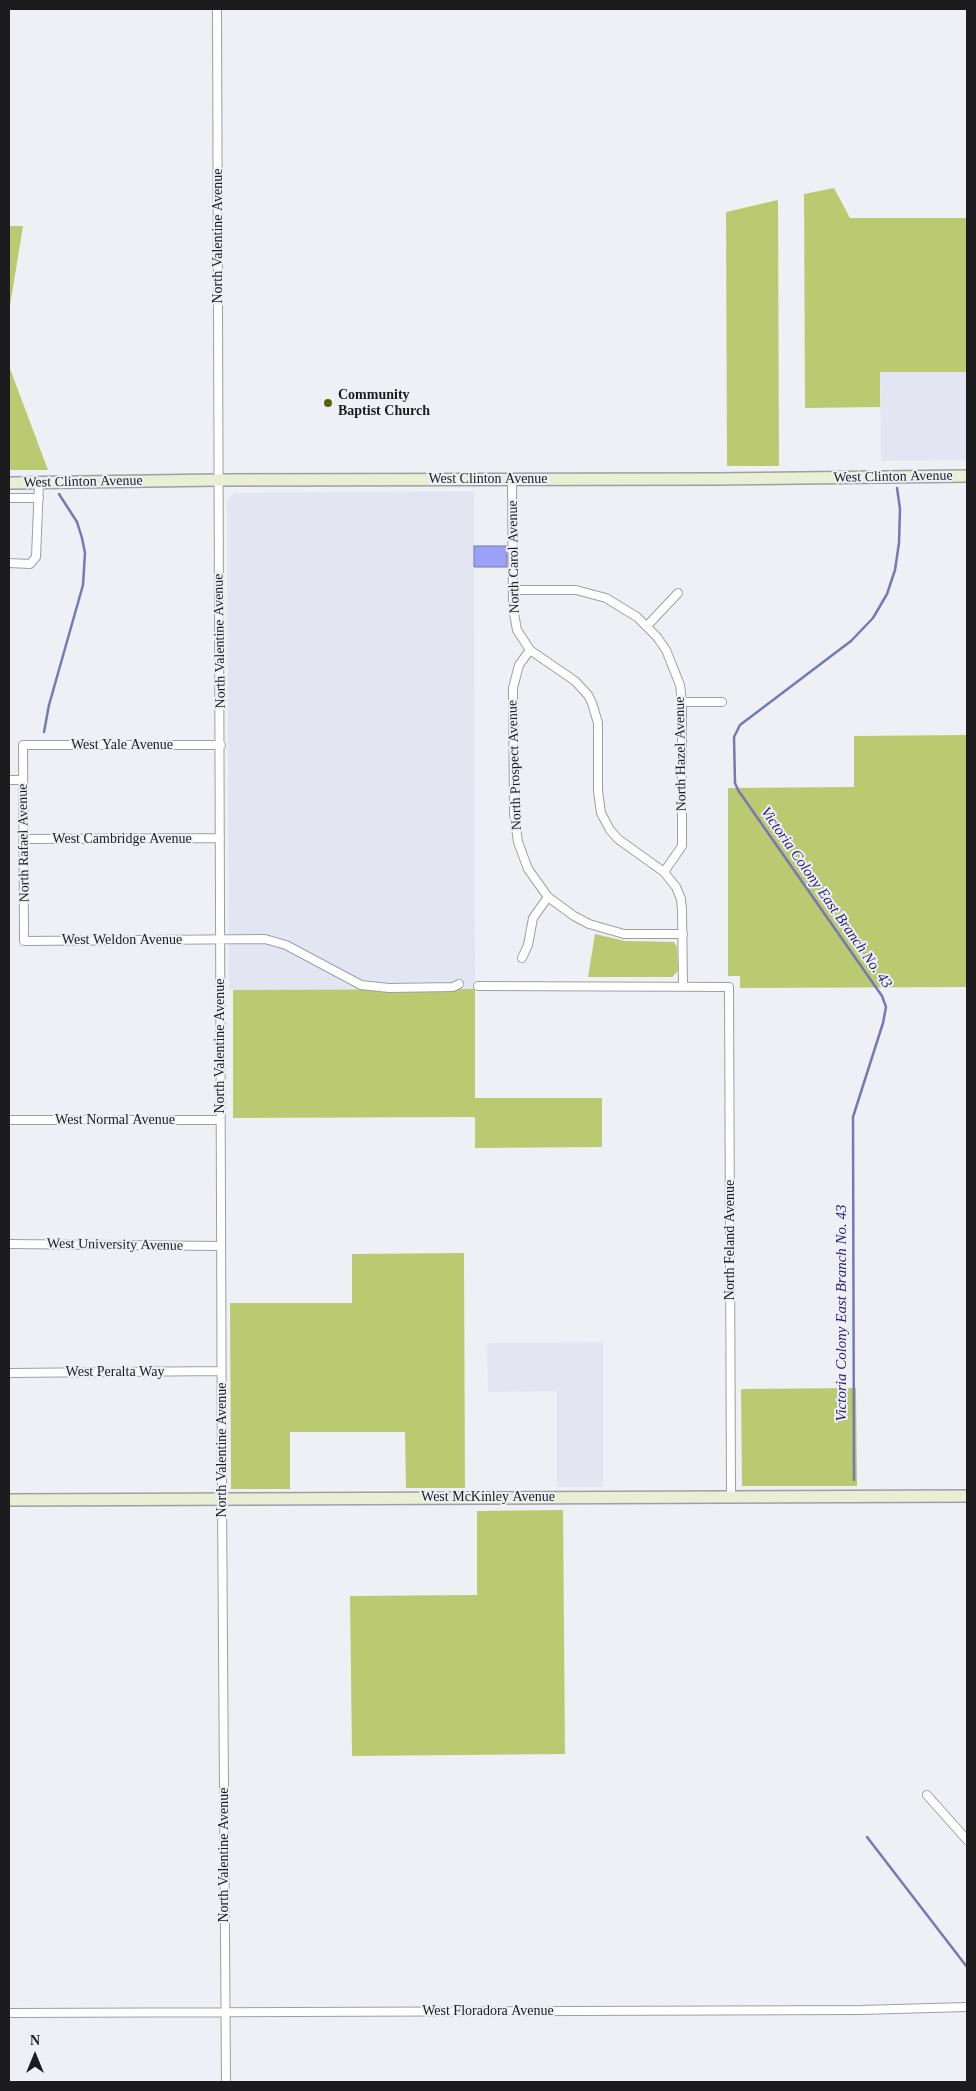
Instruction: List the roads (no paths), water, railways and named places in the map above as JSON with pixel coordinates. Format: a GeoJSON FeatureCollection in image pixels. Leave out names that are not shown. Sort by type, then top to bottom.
{"type":"FeatureCollection","features":[{"type":"Feature","properties":{"kind":"main road","name":"West Clinton Avenue"},"geometry":{"type":"LineString","coordinates":[[9,483],[967,476]]}},
{"type":"Feature","properties":{"kind":"main road","name":"West McKinley Avenue"},"geometry":{"type":"LineString","coordinates":[[9,1500],[731,1495],[967,1496]]}},
{"type":"Feature","properties":{"kind":"street","name":"North Valentine Avenue"},"geometry":{"type":"LineString","coordinates":[[217,9],[218,480],[221,746],[220,1120],[226,2082]]}},
{"type":"Feature","properties":{"kind":"street","name":"North Carol Avenue"},"geometry":{"type":"LineString","coordinates":[[512,479],[514,619],[520,635],[530,650],[575,681],[588,695],[596,712],[598,723],[598,791],[605,822],[618,840],[664,872],[676,887],[681,899],[683,985]]}},
{"type":"Feature","properties":{"kind":"street"},"geometry":{"type":"LineString","coordinates":[[9,563],[30,564],[36,557],[39,483]]}},
{"type":"Feature","properties":{"kind":"street"},"geometry":{"type":"LineString","coordinates":[[9,498],[39,498]]}},
{"type":"Feature","properties":{"kind":"street","name":"North Hazel Avenue"},"geometry":{"type":"LineString","coordinates":[[513,590],[561,589],[591,593],[617,603],[647,626],[666,650],[674,667],[682,702],[682,846],[664,872]]}},
{"type":"Feature","properties":{"kind":"street"},"geometry":{"type":"LineString","coordinates":[[647,626],[678,593]]}},
{"type":"Feature","properties":{"kind":"street","name":"North Prospect Avenue"},"geometry":{"type":"LineString","coordinates":[[530,650],[514,677],[514,813],[522,856],[533,878],[548,897]]}},
{"type":"Feature","properties":{"kind":"street"},"geometry":{"type":"LineString","coordinates":[[682,702],[722,702]]}},
{"type":"Feature","properties":{"kind":"street","name":"West Yale Avenue"},"geometry":{"type":"LineString","coordinates":[[24,745],[221,746]]}},
{"type":"Feature","properties":{"kind":"street","name":"North Rafael Avenue"},"geometry":{"type":"LineString","coordinates":[[24,745],[24,941]]}},
{"type":"Feature","properties":{"kind":"street"},"geometry":{"type":"LineString","coordinates":[[9,780],[23,780]]}},
{"type":"Feature","properties":{"kind":"street","name":"West Cambridge Avenue"},"geometry":{"type":"LineString","coordinates":[[25,839],[220,838]]}},
{"type":"Feature","properties":{"kind":"street"},"geometry":{"type":"LineString","coordinates":[[522,958],[528,945],[533,918],[548,897],[574,916],[610,931],[637,934],[683,934]]}},
{"type":"Feature","properties":{"kind":"street","name":"West Weldon Avenue"},"geometry":{"type":"LineString","coordinates":[[24,941],[265,939],[286,945],[361,985],[389,988],[453,987],[459,984]]}},
{"type":"Feature","properties":{"kind":"street"},"geometry":{"type":"LineString","coordinates":[[478,986],[683,985]]}},
{"type":"Feature","properties":{"kind":"street","name":"North Feland Avenue"},"geometry":{"type":"LineString","coordinates":[[683,985],[728,986],[731,1495]]}},
{"type":"Feature","properties":{"kind":"street","name":"West Normal Avenue"},"geometry":{"type":"LineString","coordinates":[[9,1120],[220,1120]]}},
{"type":"Feature","properties":{"kind":"street","name":"West University Avenue"},"geometry":{"type":"LineString","coordinates":[[9,1244],[221,1246]]}},
{"type":"Feature","properties":{"kind":"street","name":"West Peralta Way"},"geometry":{"type":"LineString","coordinates":[[9,1373],[222,1371]]}},
{"type":"Feature","properties":{"kind":"street"},"geometry":{"type":"LineString","coordinates":[[927,1795],[967,1840]]}},
{"type":"Feature","properties":{"kind":"street","name":"West Floradora Avenue"},"geometry":{"type":"LineString","coordinates":[[9,2013],[860,2010],[967,2007]]}},
{"type":"Feature","properties":{"kind":"water"},"geometry":{"type":"Polygon","coordinates":[[[474,546],[507,546],[507,567],[474,567],[474,546]]]}},
{"type":"Feature","properties":{"kind":"waterway","name":"Victoria Colony East Branch No. 43"},"geometry":{"type":"LineString","coordinates":[[854,1480],[853,1117],[883,1023],[886,1007],[882,996],[738,790],[735,783],[734,737],[740,725],[851,641],[873,618],[887,594],[895,570],[899,543],[900,509],[897,488]]}},
{"type":"Feature","properties":{"kind":"waterway"},"geometry":{"type":"LineString","coordinates":[[44,732],[49,705],[83,585],[85,553],[82,538],[77,522],[59,494]]}},
{"type":"Feature","properties":{"kind":"waterway","name":"Victoria Colony East Branch No. 43"},"geometry":{"type":"LineString","coordinates":[[867,1837],[967,1967]]}},
{"type":"Feature","properties":{"kind":"place","name":"Community Baptist Church"},"geometry":{"type":"Point","coordinates":[328,403]}}]}
